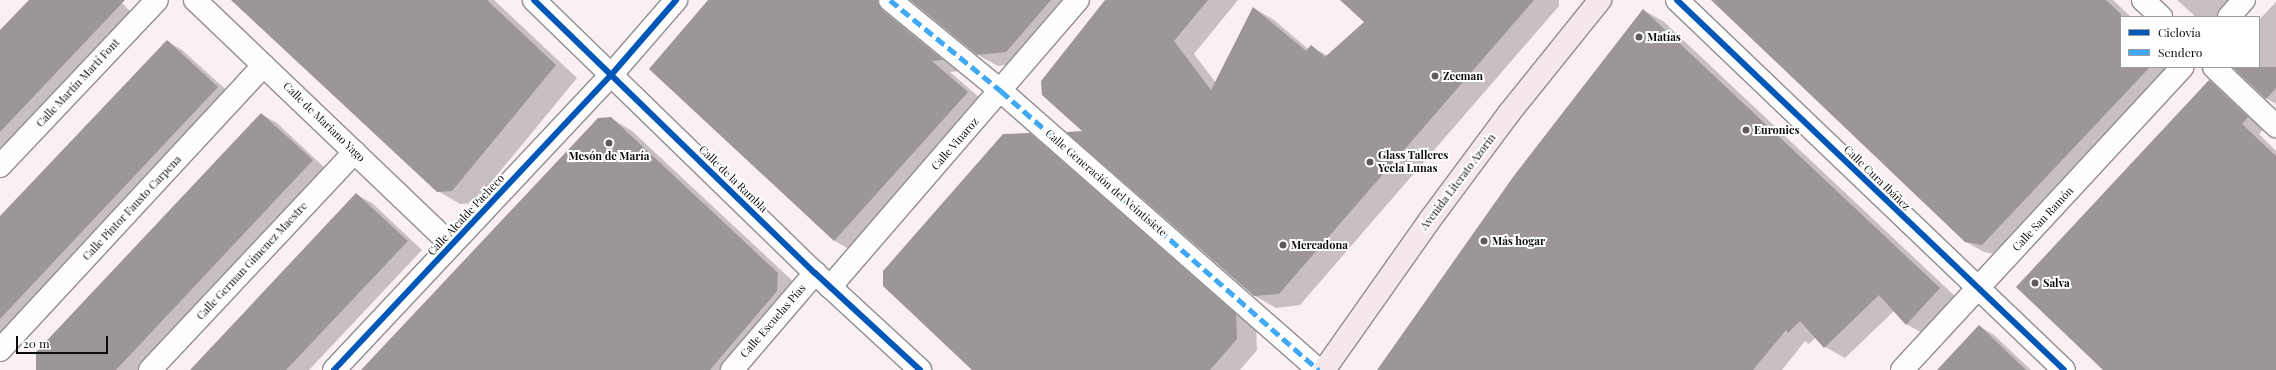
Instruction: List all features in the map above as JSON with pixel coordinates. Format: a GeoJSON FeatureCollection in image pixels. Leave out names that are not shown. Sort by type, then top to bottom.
{"type":"FeatureCollection","features":[{"type":"Feature","properties":{"kind":"main road","name":"Avenida Literato Azorín"},"geometry":{"type":"LineString","coordinates":[[1324,370],[1429,221],[1594,2]]}},
{"type":"Feature","properties":{"kind":"street","name":"Calle Martín Martí Font"},"geometry":{"type":"LineString","coordinates":[[0,166],[157,0]]}},
{"type":"Feature","properties":{"kind":"street","name":"Calle de Mariano Yago"},"geometry":{"type":"LineString","coordinates":[[195,0],[451,245]]}},
{"type":"Feature","properties":{"kind":"street","name":"Calle de la Rambla"},"geometry":{"type":"LineString","coordinates":[[534,0],[823,280],[920,370]]}},
{"type":"Feature","properties":{"kind":"street","name":"Calle Alcalde Pacheco"},"geometry":{"type":"LineString","coordinates":[[334,370],[612,74],[676,0]]}},
{"type":"Feature","properties":{"kind":"street","name":"Calle Generación del Veintisiete"},"geometry":{"type":"LineString","coordinates":[[890,0],[1002,91],[1319,370]]}},
{"type":"Feature","properties":{"kind":"street","name":"Calle Vinaroz"},"geometry":{"type":"LineString","coordinates":[[823,280],[1002,91],[1078,0]]}},
{"type":"Feature","properties":{"kind":"street","name":"Calle Cura Ibáñez"},"geometry":{"type":"LineString","coordinates":[[1677,0],[2064,370]]}},
{"type":"Feature","properties":{"kind":"street"},"geometry":{"type":"LineString","coordinates":[[2143,0],[2160,16]]}},
{"type":"Feature","properties":{"kind":"street"},"geometry":{"type":"LineString","coordinates":[[2229,16],[2244,0]]}},
{"type":"Feature","properties":{"kind":"street","name":"Calle Pintor Fausto Carpena"},"geometry":{"type":"LineString","coordinates":[[0,350],[264,65]]}},
{"type":"Feature","properties":{"kind":"street","name":"Calle San Ramón"},"geometry":{"type":"LineString","coordinates":[[1902,370],[2182,68]]}},
{"type":"Feature","properties":{"kind":"street"},"geometry":{"type":"LineString","coordinates":[[2215,68],[2276,126]]}},
{"type":"Feature","properties":{"kind":"street","name":"Calle German Gímenez Maestre"},"geometry":{"type":"LineString","coordinates":[[150,370],[355,152]]}},
{"type":"Feature","properties":{"kind":"street","name":"Calle Escuelas Pías"},"geometry":{"type":"LineString","coordinates":[[732,370],[823,280]]}},
{"type":"Feature","properties":{"kind":"building"},"geometry":{"type":"Polygon","coordinates":[[[29,0],[125,0],[0,132],[0,30],[29,0]]]}},
{"type":"Feature","properties":{"kind":"building"},"geometry":{"type":"Polygon","coordinates":[[[231,0],[487,0],[556,65],[452,191],[437,192],[231,0]]]}},
{"type":"Feature","properties":{"kind":"building"},"geometry":{"type":"Polygon","coordinates":[[[708,0],[878,0],[882,10],[943,60],[932,61],[968,92],[834,241],[649,69],[708,0]]]}},
{"type":"Feature","properties":{"kind":"building"},"geometry":{"type":"Polygon","coordinates":[[[910,0],[1051,0],[1006,52],[977,55],[910,0]]]}},
{"type":"Feature","properties":{"kind":"building"},"geometry":{"type":"Polygon","coordinates":[[[1105,0],[1208,0],[1174,41],[1211,90],[1253,7],[1306,51],[1311,45],[1325,57],[1364,22],[1340,0],[1534,0],[1279,294],[1254,296],[1066,132],[1082,131],[1042,95],[1041,81],[1105,0]]]}},
{"type":"Feature","properties":{"kind":"building"},"geometry":{"type":"Polygon","coordinates":[[[1711,0],[2106,0],[2121,14],[2120,68],[2149,68],[1982,245],[1965,242],[1711,0]]]}},
{"type":"Feature","properties":{"kind":"building"},"geometry":{"type":"Polygon","coordinates":[[[1643,9],[1940,288],[1906,325],[1879,295],[1824,348],[1800,321],[1788,333],[1786,330],[1753,370],[1377,370],[1513,177],[1643,9]]]}},
{"type":"Feature","properties":{"kind":"building"},"geometry":{"type":"Polygon","coordinates":[[[167,40],[218,87],[0,319],[0,216],[167,40]]]}},
{"type":"Feature","properties":{"kind":"building"},"geometry":{"type":"Polygon","coordinates":[[[2276,67],[2276,88],[2266,99],[2233,68],[2276,67]]]}},
{"type":"Feature","properties":{"kind":"building"},"geometry":{"type":"Polygon","coordinates":[[[2209,80],[2248,117],[2242,124],[2276,156],[2276,370],[2103,370],[2016,287],[2209,80]]]}},
{"type":"Feature","properties":{"kind":"building"},"geometry":{"type":"Polygon","coordinates":[[[261,113],[313,160],[116,370],[36,370],[36,352],[261,113]]]}},
{"type":"Feature","properties":{"kind":"building"},"geometry":{"type":"Polygon","coordinates":[[[611,117],[778,273],[777,291],[710,370],[361,370],[598,118],[611,117]]]}},
{"type":"Feature","properties":{"kind":"building"},"geometry":{"type":"Polygon","coordinates":[[[1030,133],[1236,314],[1237,339],[1210,370],[972,370],[883,286],[883,271],[1003,134],[1030,133]]]}},
{"type":"Feature","properties":{"kind":"building"},"geometry":{"type":"Polygon","coordinates":[[[356,193],[408,241],[286,370],[190,370],[356,193]]]}},
{"type":"Feature","properties":{"kind":"building"},"geometry":{"type":"Polygon","coordinates":[[[1979,325],[2026,370],[1937,370],[1979,325]]]}},
{"type":"Feature","properties":{"kind":"marked path"},"geometry":{"type":"LineString","coordinates":[[890,0],[1001,91],[1319,370]]}},
{"type":"Feature","properties":{"kind":"cycle path"},"geometry":{"type":"LineString","coordinates":[[534,0],[815,273],[920,370]]}},
{"type":"Feature","properties":{"kind":"cycle path"},"geometry":{"type":"LineString","coordinates":[[334,370],[612,74],[676,0]]}},
{"type":"Feature","properties":{"kind":"cycle path"},"geometry":{"type":"LineString","coordinates":[[1677,0],[2064,370]]}},
{"type":"Feature","properties":{"kind":"place","name":"Matías"},"geometry":{"type":"Point","coordinates":[1639,37]}},
{"type":"Feature","properties":{"kind":"place","name":"Zeeman"},"geometry":{"type":"Point","coordinates":[1435,76]}},
{"type":"Feature","properties":{"kind":"place","name":"Euronics"},"geometry":{"type":"Point","coordinates":[1746,130]}},
{"type":"Feature","properties":{"kind":"place","name":"Mesón de María"},"geometry":{"type":"Point","coordinates":[609,143]}},
{"type":"Feature","properties":{"kind":"place","name":"Glass Talleres Yecla Lunas"},"geometry":{"type":"Point","coordinates":[1370,162]}},
{"type":"Feature","properties":{"kind":"place","name":"Más hogar"},"geometry":{"type":"Point","coordinates":[1484,241]}},
{"type":"Feature","properties":{"kind":"place","name":"Mercadona"},"geometry":{"type":"Point","coordinates":[1283,245]}},
{"type":"Feature","properties":{"kind":"place","name":"Salva"},"geometry":{"type":"Point","coordinates":[2035,283]}}]}
